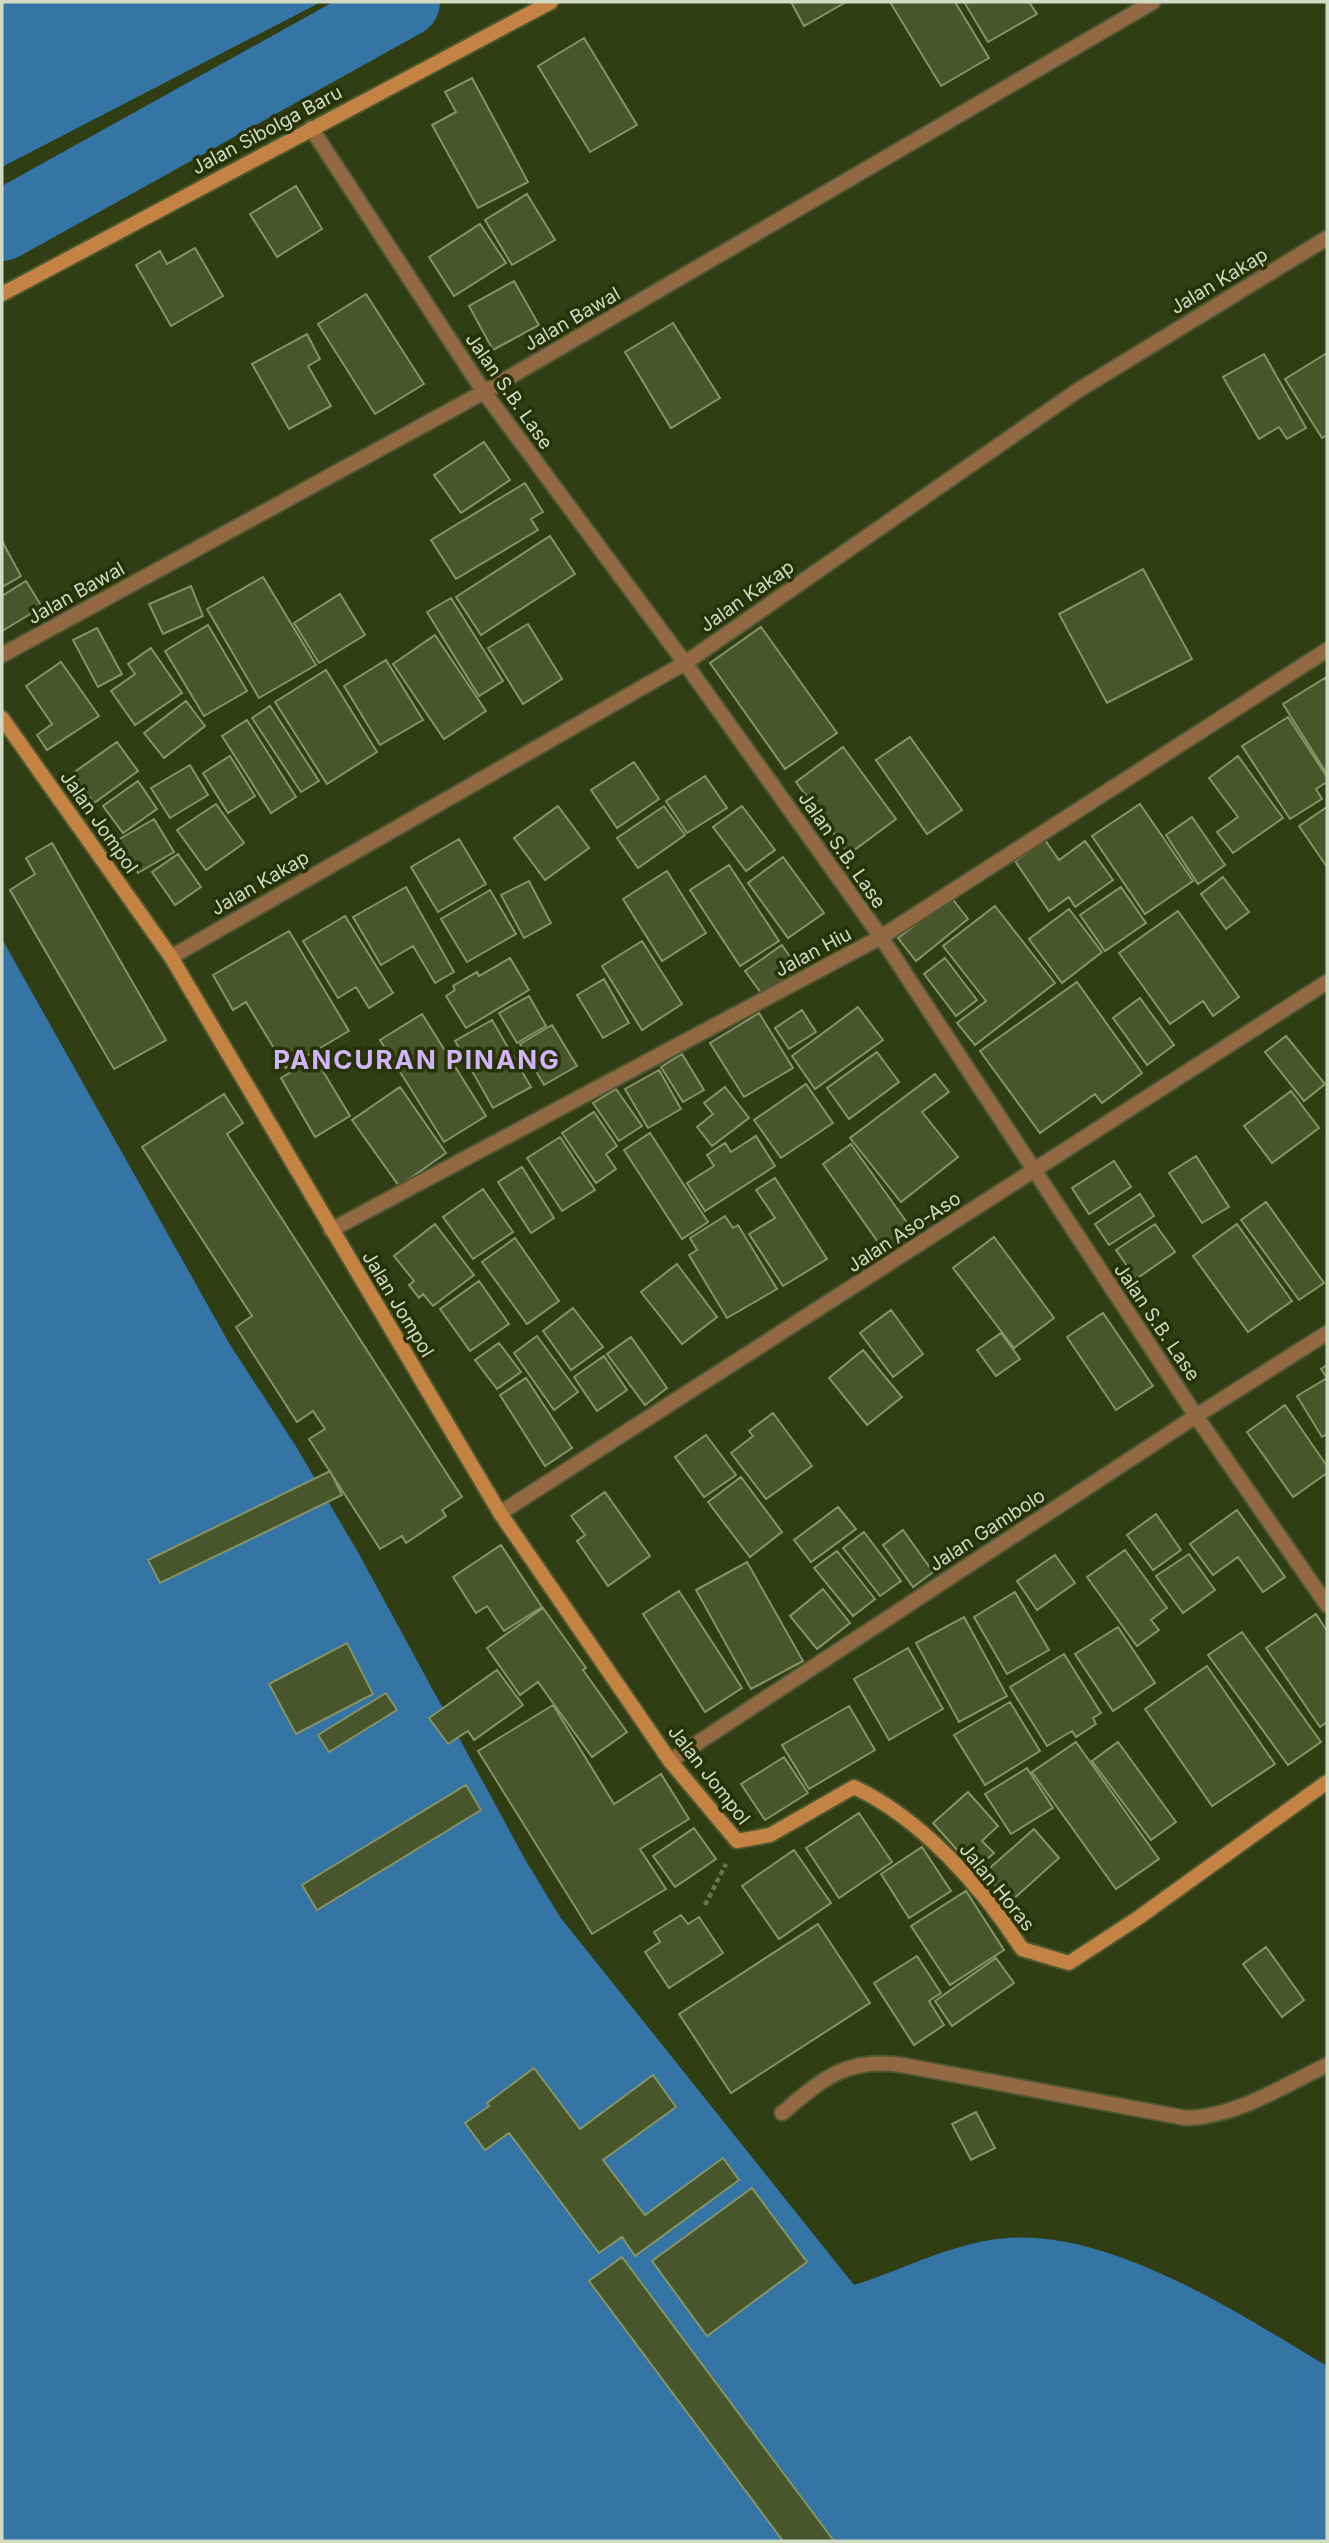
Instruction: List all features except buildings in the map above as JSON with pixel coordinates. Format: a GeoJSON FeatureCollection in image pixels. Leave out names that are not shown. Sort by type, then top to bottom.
{"type":"FeatureCollection","features":[{"type":"Feature","properties":{"kind":"street","name":"Jalan Sibolga Baru"},"geometry":{"type":"LineString","coordinates":[[2,294],[551,2]]}},
{"type":"Feature","properties":{"kind":"street","name":"Jalan Bawal"},"geometry":{"type":"LineString","coordinates":[[2,655],[484,392],[1153,2]]}},
{"type":"Feature","properties":{"kind":"street","name":"Jalan S.B. Lase"},"geometry":{"type":"LineString","coordinates":[[311,128],[484,392],[685,663],[881,937],[1033,1172],[1196,1416],[1327,1605]]}},
{"type":"Feature","properties":{"kind":"street","name":"Jalan Kakap"},"geometry":{"type":"LineString","coordinates":[[170,957],[685,663],[1077,391],[1327,237]]}},
{"type":"Feature","properties":{"kind":"street","name":"Jalan Hiu"},"geometry":{"type":"LineString","coordinates":[[331,1230],[881,937],[1327,650]]}},
{"type":"Feature","properties":{"kind":"street","name":"Jalan Jompol"},"geometry":{"type":"LineString","coordinates":[[2,718],[170,957],[500,1513],[670,1761],[737,1841]]}},
{"type":"Feature","properties":{"kind":"street","name":"Jalan Aso-Aso"},"geometry":{"type":"LineString","coordinates":[[500,1513],[1327,982]]}},
{"type":"Feature","properties":{"kind":"street","name":"Jalan Gambolo"},"geometry":{"type":"LineString","coordinates":[[670,1761],[1327,1333]]}},
{"type":"Feature","properties":{"kind":"street","name":"Jalan Horas"},"geometry":{"type":"LineString","coordinates":[[737,1841],[770,1835],[854,1787],[886,1802],[931,1838],[1006,1924],[1022,1949],[1069,1963],[1138,1918],[1327,1782]]}},
{"type":"Feature","properties":{"kind":"street"},"geometry":{"type":"LineString","coordinates":[[782,2113],[827,2076],[859,2064],[902,2065],[1186,2118],[1209,2118],[1327,2065]]}},
{"type":"Feature","properties":{"kind":"path","name":"Jalan Jompol"},"geometry":{"type":"LineString","coordinates":[[705,1905],[737,1841]]}},
{"type":"Feature","properties":{"kind":"water"},"geometry":{"type":"Polygon","coordinates":[[[2,2],[321,2],[2,167],[2,2]]]}},
{"type":"Feature","properties":{"kind":"water"},"geometry":{"type":"Polygon","coordinates":[[[2,939],[229,1343],[297,1448],[359,1554],[526,1861],[560,1917],[854,2285],[972,2244],[990,2240],[1032,2238],[1076,2244],[1121,2257],[1209,2297],[1327,2366],[1327,2541],[2,2541],[2,939]]]}},
{"type":"Feature","properties":{"kind":"waterway"},"geometry":{"type":"LineString","coordinates":[[2,226],[405,2]]}},
{"type":"Feature","properties":{"kind":"district","name":"PANCURAN PINANG"},"geometry":{"type":"Point","coordinates":[417,1059]}}]}
